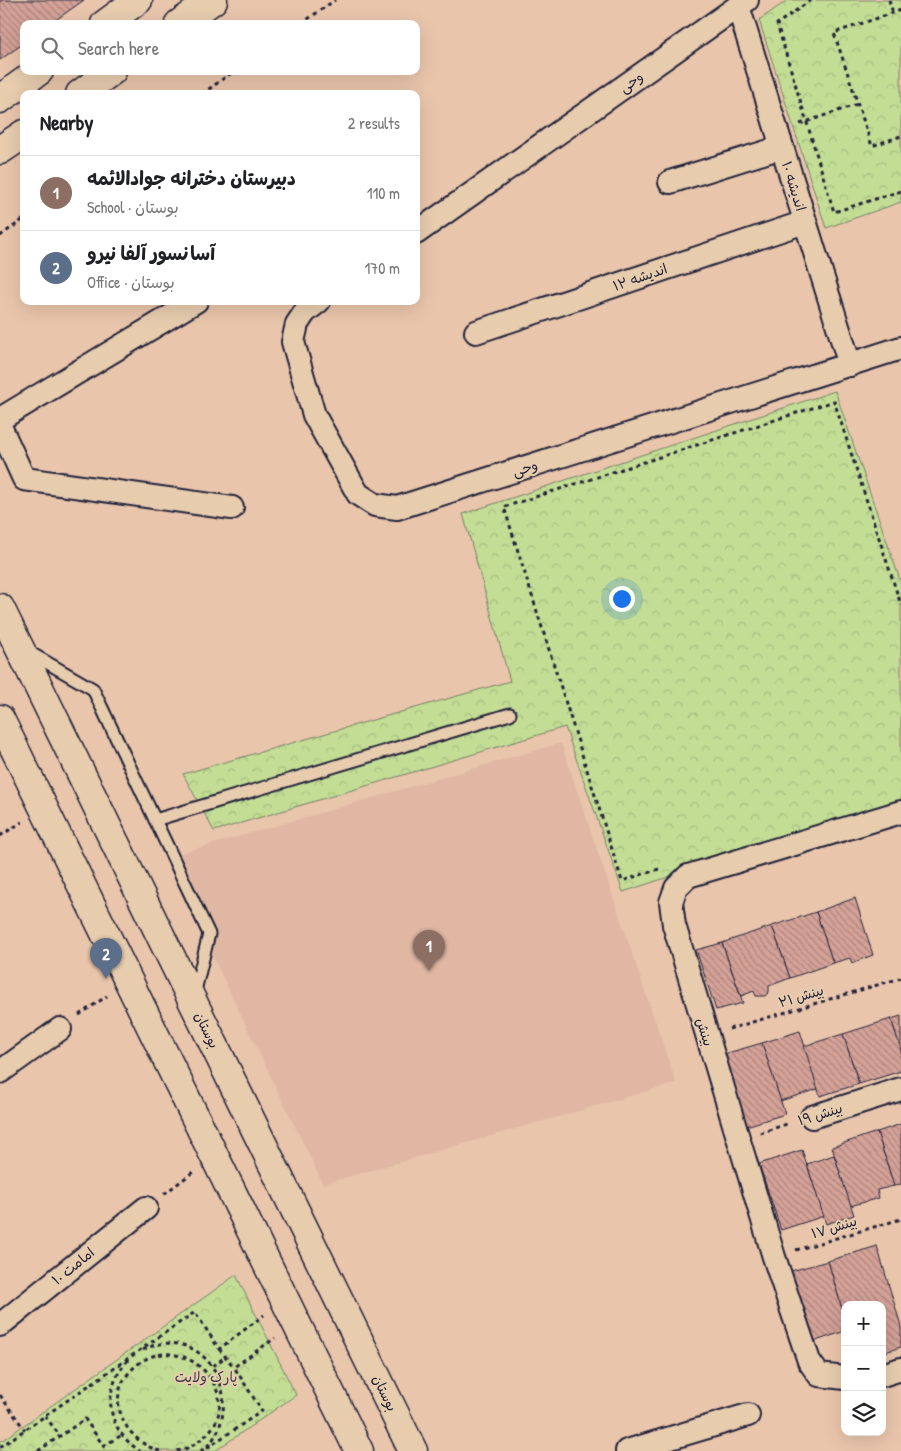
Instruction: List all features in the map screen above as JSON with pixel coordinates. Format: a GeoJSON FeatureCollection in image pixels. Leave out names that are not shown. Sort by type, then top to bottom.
{"type":"FeatureCollection","features":[{"type":"Feature","properties":{"kind":"street"},"geometry":{"type":"LineString","coordinates":[[110,20],[138,0]]}},
{"type":"Feature","properties":{"kind":"street"},"geometry":{"type":"LineString","coordinates":[[185,20],[213,0]]}},
{"type":"Feature","properties":{"kind":"street","name":"اندیشه ۱۰"},"geometry":{"type":"LineString","coordinates":[[743,3],[780,139],[850,365]]}},
{"type":"Feature","properties":{"kind":"street","name":"وحی"},"geometry":{"type":"LineString","coordinates":[[420,230],[743,3]]}},
{"type":"Feature","properties":{"kind":"street"},"geometry":{"type":"LineString","coordinates":[[0,99],[33,75]]}},
{"type":"Feature","properties":{"kind":"street"},"geometry":{"type":"LineString","coordinates":[[86,90],[106,75]]}},
{"type":"Feature","properties":{"kind":"street"},"geometry":{"type":"LineString","coordinates":[[0,150],[20,137]]}},
{"type":"Feature","properties":{"kind":"street"},"geometry":{"type":"LineString","coordinates":[[670,182],[780,139]]}},
{"type":"Feature","properties":{"kind":"street","name":"اندیشه ۱۲"},"geometry":{"type":"LineString","coordinates":[[476,332],[805,222]]}},
{"type":"Feature","properties":{"kind":"street"},"geometry":{"type":"LineString","coordinates":[[0,419],[189,305]]}},
{"type":"Feature","properties":{"kind":"street","name":"وحی"},"geometry":{"type":"LineString","coordinates":[[315,305],[305,312],[297,324],[293,342],[314,415],[358,494],[375,505],[397,508],[901,348]]}},
{"type":"Feature","properties":{"kind":"street"},"geometry":{"type":"LineString","coordinates":[[0,426],[24,479],[232,508]]}},
{"type":"Feature","properties":{"kind":"street","name":"بوستان"},"geometry":{"type":"LineString","coordinates":[[0,608],[413,1451]]}},
{"type":"Feature","properties":{"kind":"street"},"geometry":{"type":"LineString","coordinates":[[0,719],[359,1451]]}},
{"type":"Feature","properties":{"kind":"street","name":"بینش"},"geometry":{"type":"LineString","coordinates":[[841,1378],[819,1375],[813,1368],[774,1257],[738,1140],[674,925],[671,902],[676,888],[688,876],[901,812]]}},
{"type":"Feature","properties":{"kind":"street"},"geometry":{"type":"LineString","coordinates":[[0,1072],[60,1030]]}},
{"type":"Feature","properties":{"kind":"street","name":"بینش ۱۹"},"geometry":{"type":"LineString","coordinates":[[812,1116],[901,1089]]}},
{"type":"Feature","properties":{"kind":"street","name":"امامت ۱۰"},"geometry":{"type":"LineString","coordinates":[[0,1325],[146,1208]]}},
{"type":"Feature","properties":{"kind":"street"},"geometry":{"type":"LineString","coordinates":[[886,1374],[901,1370]]}},
{"type":"Feature","properties":{"kind":"street"},"geometry":{"type":"LineString","coordinates":[[628,1451],[748,1415]]}},
{"type":"Feature","properties":{"kind":"lane"},"geometry":{"type":"LineString","coordinates":[[19,646],[93,689],[209,934],[192,1001]]}},
{"type":"Feature","properties":{"kind":"lane"},"geometry":{"type":"LineString","coordinates":[[155,820],[510,714]]}},
{"type":"Feature","properties":{"kind":"path"},"geometry":{"type":"LineString","coordinates":[[307,20],[335,0]]}},
{"type":"Feature","properties":{"kind":"path"},"geometry":{"type":"LineString","coordinates":[[811,0],[777,24],[834,212],[901,191]]}},
{"type":"Feature","properties":{"kind":"path"},"geometry":{"type":"LineString","coordinates":[[889,0],[892,13]]}},
{"type":"Feature","properties":{"kind":"path"},"geometry":{"type":"LineString","coordinates":[[901,10],[834,33],[872,146],[901,136]]}},
{"type":"Feature","properties":{"kind":"path"},"geometry":{"type":"LineString","coordinates":[[208,90],[228,75]]}},
{"type":"Feature","properties":{"kind":"path"},"geometry":{"type":"LineString","coordinates":[[780,139],[806,122],[858,104]]}},
{"type":"Feature","properties":{"kind":"path"},"geometry":{"type":"LineString","coordinates":[[0,236],[20,222]]}},
{"type":"Feature","properties":{"kind":"path"},"geometry":{"type":"LineString","coordinates":[[622,881],[504,508],[834,401],[901,605]]}},
{"type":"Feature","properties":{"kind":"path","name":"بینش ۲۱"},"geometry":{"type":"LineString","coordinates":[[707,1036],[901,978]]}},
{"type":"Feature","properties":{"kind":"path"},"geometry":{"type":"LineString","coordinates":[[60,1030],[128,981]]}},
{"type":"Feature","properties":{"kind":"path","name":"بینش ۱۹"},"geometry":{"type":"LineString","coordinates":[[738,1140],[812,1116]]}},
{"type":"Feature","properties":{"kind":"path"},"geometry":{"type":"LineString","coordinates":[[146,1208],[213,1156]]}},
{"type":"Feature","properties":{"kind":"path","name":"بینش ۱۷"},"geometry":{"type":"LineString","coordinates":[[774,1257],[901,1219]]}},
{"type":"Feature","properties":{"kind":"path"},"geometry":{"type":"LineString","coordinates":[[219,1349],[284,1299]]}},
{"type":"Feature","properties":{"kind":"path"},"geometry":{"type":"LineString","coordinates":[[0,1447],[195,1312],[262,1411],[202,1451]]}},
{"type":"Feature","properties":{"kind":"path"},"geometry":{"type":"LineString","coordinates":[[234,1367],[296,1323]]}},
{"type":"Feature","properties":{"kind":"path"},"geometry":{"type":"LineString","coordinates":[[140,1451],[128,1444],[116,1428],[110,1409],[111,1389],[119,1371],[132,1355],[148,1347],[166,1344],[184,1346],[200,1354],[213,1366],[222,1382],[225,1400],[223,1418],[217,1434],[202,1451]]}},
{"type":"Feature","properties":{"kind":"path"},"geometry":{"type":"LineString","coordinates":[[183,1356],[184,1346]]}},
{"type":"Feature","properties":{"kind":"path"},"geometry":{"type":"LineString","coordinates":[[160,1451],[148,1448],[134,1438],[124,1425],[119,1408],[120,1397],[127,1376],[138,1363],[152,1356],[168,1354],[183,1356],[197,1362],[209,1373],[216,1387],[217,1416],[209,1432],[197,1443],[182,1451],[176,1451]]}},
{"type":"Feature","properties":{"kind":"path"},"geometry":{"type":"LineString","coordinates":[[213,1366],[225,1356]]}},
{"type":"Feature","properties":{"kind":"path"},"geometry":{"type":"LineString","coordinates":[[0,1394],[25,1430]]}},
{"type":"Feature","properties":{"kind":"path"},"geometry":{"type":"LineString","coordinates":[[111,1397],[120,1397]]}},
{"type":"Feature","properties":{"kind":"path"},"geometry":{"type":"LineString","coordinates":[[45,1416],[60,1436]]}},
{"type":"Feature","properties":{"kind":"path"},"geometry":{"type":"LineString","coordinates":[[217,1416],[223,1418]]}},
{"type":"Feature","properties":{"kind":"path"},"geometry":{"type":"LineString","coordinates":[[38,1451],[84,1419],[107,1451]]}},
{"type":"Feature","properties":{"kind":"path"},"geometry":{"type":"LineString","coordinates":[[103,1446],[122,1435]]}},
{"type":"Feature","properties":{"kind":"shaded area"},"geometry":{"type":"Polygon","coordinates":[[[561,743],[676,1083],[323,1184],[165,858],[561,743]]]}},
{"type":"Feature","properties":{"kind":"green space"},"geometry":{"type":"Polygon","coordinates":[[[788,0],[901,0],[901,202],[826,228],[759,20],[788,0]]]}},
{"type":"Feature","properties":{"kind":"green space"},"geometry":{"type":"Polygon","coordinates":[[[835,391],[901,583],[901,800],[623,892],[565,727],[214,831],[183,774],[510,681],[463,514],[835,391]]]}},
{"type":"Feature","properties":{"kind":"green space","name":"پارک ولایت"},"geometry":{"type":"Polygon","coordinates":[[[236,1275],[296,1395],[215,1451],[0,1451],[0,1442],[236,1275]]]}},
{"type":"Feature","properties":{"kind":"building"},"geometry":{"type":"Polygon","coordinates":[[[0,0],[84,0],[56,20],[20,20],[20,46],[0,60],[0,0]]]}},
{"type":"Feature","properties":{"kind":"building"},"geometry":{"type":"Polygon","coordinates":[[[855,898],[873,955],[852,963],[850,958],[833,963],[816,912],[855,898]]]}},
{"type":"Feature","properties":{"kind":"building"},"geometry":{"type":"Polygon","coordinates":[[[816,912],[833,963],[790,978],[772,926],[816,912]]]}},
{"type":"Feature","properties":{"kind":"building"},"geometry":{"type":"Polygon","coordinates":[[[772,926],[790,978],[769,986],[769,992],[765,996],[756,996],[754,991],[741,996],[722,943],[772,926]]]}},
{"type":"Feature","properties":{"kind":"building"},"geometry":{"type":"Polygon","coordinates":[[[722,943],[743,1003],[716,1010],[696,950],[722,943]]]}},
{"type":"Feature","properties":{"kind":"building"},"geometry":{"type":"Polygon","coordinates":[[[901,1016],[901,1050],[891,1019],[901,1016]]]}},
{"type":"Feature","properties":{"kind":"building"},"geometry":{"type":"Polygon","coordinates":[[[891,1019],[901,1050],[901,1071],[859,1084],[843,1034],[891,1019]]]}},
{"type":"Feature","properties":{"kind":"building"},"geometry":{"type":"Polygon","coordinates":[[[800,1031],[818,1089],[780,1101],[762,1043],[800,1031]]]}},
{"type":"Feature","properties":{"kind":"building"},"geometry":{"type":"Polygon","coordinates":[[[843,1034],[859,1084],[820,1096],[804,1046],[843,1034]]]}},
{"type":"Feature","properties":{"kind":"building"},"geometry":{"type":"Polygon","coordinates":[[[762,1043],[785,1114],[746,1126],[724,1054],[762,1043]]]}},
{"type":"Feature","properties":{"kind":"building"},"geometry":{"type":"Polygon","coordinates":[[[901,1124],[901,1184],[894,1186],[877,1132],[901,1124]]]}},
{"type":"Feature","properties":{"kind":"building"},"geometry":{"type":"Polygon","coordinates":[[[877,1132],[894,1186],[877,1190],[879,1198],[850,1206],[832,1147],[877,1132]]]}},
{"type":"Feature","properties":{"kind":"building"},"geometry":{"type":"Polygon","coordinates":[[[802,1150],[824,1216],[781,1230],[759,1164],[802,1150]]]}},
{"type":"Feature","properties":{"kind":"building"},"geometry":{"type":"Polygon","coordinates":[[[834,1155],[854,1215],[826,1224],[807,1164],[834,1155]]]}},
{"type":"Feature","properties":{"kind":"building"},"geometry":{"type":"Polygon","coordinates":[[[877,1246],[901,1326],[901,1347],[886,1352],[886,1301],[841,1301],[841,1305],[828,1261],[877,1246]]]}},
{"type":"Feature","properties":{"kind":"building"},"geometry":{"type":"Polygon","coordinates":[[[828,1261],[841,1305],[841,1332],[813,1342],[791,1271],[828,1261]]]}},
{"type":"Feature","properties":{"kind":"place","name":"دبیرستان دخترانه جوادالائمه"},"geometry":{"type":"Point","coordinates":[429,971]}},
{"type":"Feature","properties":{"kind":"place","name":"آسانسور آلفا نيرو"},"geometry":{"type":"Point","coordinates":[106,979]}}]}
